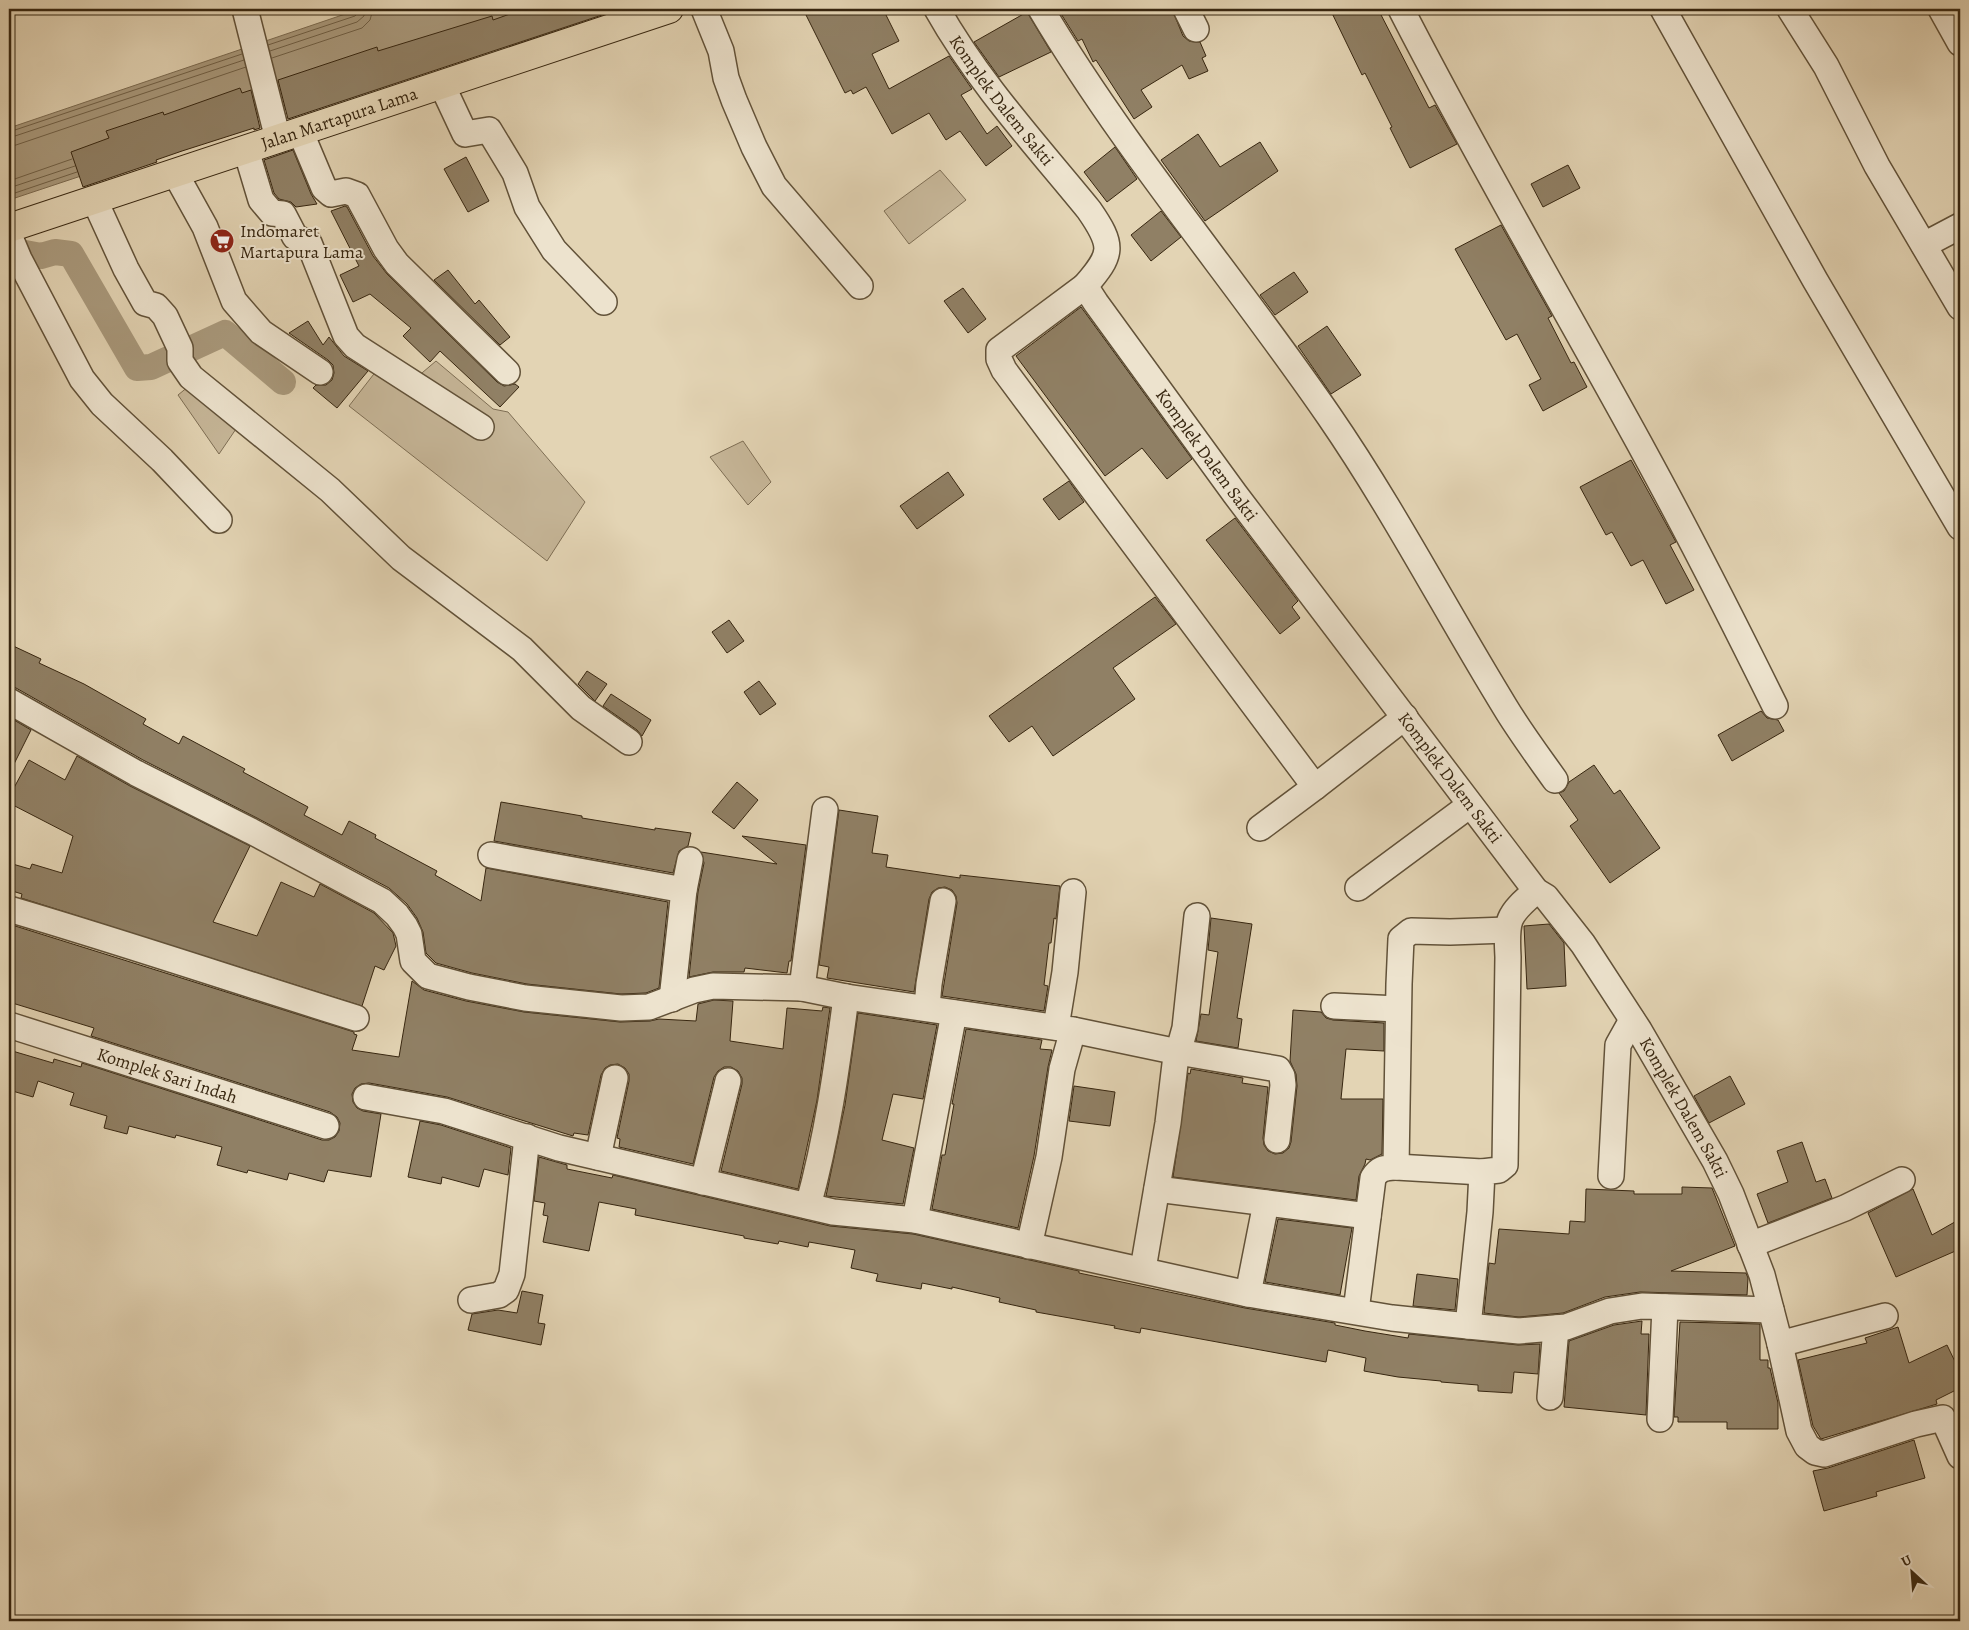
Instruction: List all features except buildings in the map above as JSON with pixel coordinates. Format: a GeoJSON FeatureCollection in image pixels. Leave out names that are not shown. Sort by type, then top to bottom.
{"type":"FeatureCollection","features":[{"type":"Feature","properties":{"kind":"main road","name":"Jalan Martapura Lama"},"geometry":{"type":"LineString","coordinates":[[13,242],[94,199],[246,150],[284,131],[442,85],[669,9]]}},
{"type":"Feature","properties":{"kind":"street"},"geometry":{"type":"LineString","coordinates":[[245,9],[252,42],[284,131],[324,188],[332,194],[346,191],[357,195],[396,264],[507,372]]}},
{"type":"Feature","properties":{"kind":"street"},"geometry":{"type":"LineString","coordinates":[[704,9],[721,51],[726,78],[734,100],[754,148],[774,186],[860,286]]}},
{"type":"Feature","properties":{"kind":"street","name":"Komplek Dalem Sakti"},"geometry":{"type":"LineString","coordinates":[[937,9],[955,41],[981,78],[1100,225],[1107,248],[1103,266],[1085,286],[1235,494],[1470,805],[1536,891],[1546,897],[1583,944],[1632,1020],[1715,1161],[1731,1194],[1762,1275],[1780,1344],[1799,1431],[1807,1446],[1815,1452],[1824,1454],[1916,1424],[1943,1418],[1960,1456]]}},
{"type":"Feature","properties":{"kind":"street"},"geometry":{"type":"LineString","coordinates":[[1041,9],[1112,120],[1329,416],[1373,484],[1506,710],[1555,780]]}},
{"type":"Feature","properties":{"kind":"street"},"geometry":{"type":"LineString","coordinates":[[1401,9],[1531,251],[1649,461],[1724,602],[1775,706]]}},
{"type":"Feature","properties":{"kind":"street"},"geometry":{"type":"LineString","coordinates":[[1663,9],[1816,280],[1960,526]]}},
{"type":"Feature","properties":{"kind":"street"},"geometry":{"type":"LineString","coordinates":[[1790,9],[1826,66],[1877,166],[1960,307]]}},
{"type":"Feature","properties":{"kind":"street"},"geometry":{"type":"LineString","coordinates":[[1941,9],[1960,43]]}},
{"type":"Feature","properties":{"kind":"street"},"geometry":{"type":"LineString","coordinates":[[442,85],[465,134],[489,130],[515,173],[527,207],[554,250],[604,302]]}},
{"type":"Feature","properties":{"kind":"street"},"geometry":{"type":"LineString","coordinates":[[246,150],[261,200],[272,212],[283,214],[295,237],[309,243],[346,336],[355,346],[481,427]]}},
{"type":"Feature","properties":{"kind":"street"},"geometry":{"type":"LineString","coordinates":[[175,173],[205,227],[234,301],[261,332],[320,372]]}},
{"type":"Feature","properties":{"kind":"street"},"geometry":{"type":"LineString","coordinates":[[94,199],[126,269],[145,303],[156,306],[166,316],[180,355],[192,377],[330,490],[401,558],[522,649],[581,708],[629,742]]}},
{"type":"Feature","properties":{"kind":"street"},"geometry":{"type":"LineString","coordinates":[[1924,245],[1960,226]]}},
{"type":"Feature","properties":{"kind":"street"},"geometry":{"type":"LineString","coordinates":[[13,242],[82,379],[102,404],[162,460],[219,520]]}},
{"type":"Feature","properties":{"kind":"street"},"geometry":{"type":"LineString","coordinates":[[1085,286],[999,350],[999,359],[1004,370],[1315,787]]}},
{"type":"Feature","properties":{"kind":"street"},"geometry":{"type":"LineString","coordinates":[[9,701],[136,773],[251,831],[382,901],[397,915],[405,926],[409,934],[412,961],[428,976],[469,987],[526,998],[621,1008],[649,1008],[694,990],[714,986],[802,988],[846,997],[927,1007],[954,1013],[1065,1029],[1178,1052],[1278,1069],[1282,1076],[1283,1085],[1278,1140]]}},
{"type":"Feature","properties":{"kind":"street"},"geometry":{"type":"LineString","coordinates":[[1260,828],[1405,717]]}},
{"type":"Feature","properties":{"kind":"street"},"geometry":{"type":"LineString","coordinates":[[1358,888],[1470,805]]}},
{"type":"Feature","properties":{"kind":"street"},"geometry":{"type":"LineString","coordinates":[[802,988],[825,810]]}},
{"type":"Feature","properties":{"kind":"street"},"geometry":{"type":"LineString","coordinates":[[491,855],[684,890]]}},
{"type":"Feature","properties":{"kind":"street"},"geometry":{"type":"LineString","coordinates":[[672,999],[684,890],[690,860]]}},
{"type":"Feature","properties":{"kind":"street"},"geometry":{"type":"LineString","coordinates":[[1356,1311],[1373,1178],[1377,1172],[1383,1168],[1396,1166],[1482,1172],[1498,1170],[1505,1165],[1507,930],[1515,908],[1536,891]]}},
{"type":"Feature","properties":{"kind":"street"},"geometry":{"type":"LineString","coordinates":[[1029,1246],[1048,1157],[1062,1069],[1065,1029],[1065,972],[1073,892]]}},
{"type":"Feature","properties":{"kind":"street"},"geometry":{"type":"LineString","coordinates":[[927,1007],[943,901]]}},
{"type":"Feature","properties":{"kind":"street"},"geometry":{"type":"LineString","coordinates":[[9,908],[356,1018]]}},
{"type":"Feature","properties":{"kind":"street"},"geometry":{"type":"LineString","coordinates":[[1142,1269],[1168,1123],[1175,1064],[1185,1028],[1197,916]]}},
{"type":"Feature","properties":{"kind":"street"},"geometry":{"type":"LineString","coordinates":[[1396,1166],[1401,939],[1411,930],[1450,932],[1507,930]]}},
{"type":"Feature","properties":{"kind":"street"},"geometry":{"type":"LineString","coordinates":[[808,1206],[820,1164],[839,1053],[846,997]]}},
{"type":"Feature","properties":{"kind":"street"},"geometry":{"type":"LineString","coordinates":[[1334,1006],[1398,1009]]}},
{"type":"Feature","properties":{"kind":"street"},"geometry":{"type":"LineString","coordinates":[[915,1220],[954,1013]]}},
{"type":"Feature","properties":{"kind":"street"},"geometry":{"type":"LineString","coordinates":[[1612,1176],[1618,1045],[1632,1020]]}},
{"type":"Feature","properties":{"kind":"street","name":"Komplek Sari Indah"},"geometry":{"type":"LineString","coordinates":[[9,1024],[326,1126]]}},
{"type":"Feature","properties":{"kind":"street"},"geometry":{"type":"LineString","coordinates":[[598,1157],[615,1078]]}},
{"type":"Feature","properties":{"kind":"street"},"geometry":{"type":"LineString","coordinates":[[703,1182],[728,1081]]}},
{"type":"Feature","properties":{"kind":"street"},"geometry":{"type":"LineString","coordinates":[[366,1097],[444,1111],[526,1138],[598,1157],[833,1212],[915,1220],[1248,1294],[1392,1318],[1519,1331],[1566,1326],[1626,1308],[1642,1306],[1771,1310]]}},
{"type":"Feature","properties":{"kind":"street"},"geometry":{"type":"LineString","coordinates":[[471,1300],[499,1295],[506,1290],[512,1274],[526,1138]]}},
{"type":"Feature","properties":{"kind":"street"},"geometry":{"type":"LineString","coordinates":[[1468,1326],[1480,1212],[1482,1172]]}},
{"type":"Feature","properties":{"kind":"street"},"geometry":{"type":"LineString","coordinates":[[1750,1246],[1846,1208],[1902,1180]]}},
{"type":"Feature","properties":{"kind":"street"},"geometry":{"type":"LineString","coordinates":[[1157,1189],[1368,1216]]}},
{"type":"Feature","properties":{"kind":"street"},"geometry":{"type":"LineString","coordinates":[[1248,1294],[1266,1204]]}},
{"type":"Feature","properties":{"kind":"street"},"geometry":{"type":"LineString","coordinates":[[1660,1419],[1664,1307]]}},
{"type":"Feature","properties":{"kind":"street"},"geometry":{"type":"LineString","coordinates":[[1780,1344],[1885,1316]]}},
{"type":"Feature","properties":{"kind":"street"},"geometry":{"type":"LineString","coordinates":[[1550,1397],[1556,1328]]}},
{"type":"Feature","properties":{"kind":"shaded area"},"geometry":{"type":"Polygon","coordinates":[[[940,170],[966,200],[909,244],[884,211],[940,170]]]}},
{"type":"Feature","properties":{"kind":"shaded area"},"geometry":{"type":"Polygon","coordinates":[[[384,361],[416,378],[436,361],[493,409],[508,412],[585,502],[547,561],[349,406],[384,361]]]}},
{"type":"Feature","properties":{"kind":"shaded area"},"geometry":{"type":"Polygon","coordinates":[[[194,382],[238,426],[219,454],[178,395],[194,382]]]}},
{"type":"Feature","properties":{"kind":"shaded area"},"geometry":{"type":"Polygon","coordinates":[[[743,441],[771,482],[748,505],[710,457],[743,441]]]}},
{"type":"Feature","properties":{"kind":"water"},"geometry":{"type":"Polygon","coordinates":[[[360,9],[582,9],[9,200],[9,128],[360,9]]]}},
{"type":"Feature","properties":{"kind":"waterway"},"geometry":{"type":"LineString","coordinates":[[9,255],[25,253],[41,256],[55,252],[71,254],[137,368],[151,367],[225,333],[283,382]]}},
{"type":"Feature","properties":{"kind":"place","name":"Indomaret Martapura Lama"},"geometry":{"type":"Point","coordinates":[222,241]}}]}
